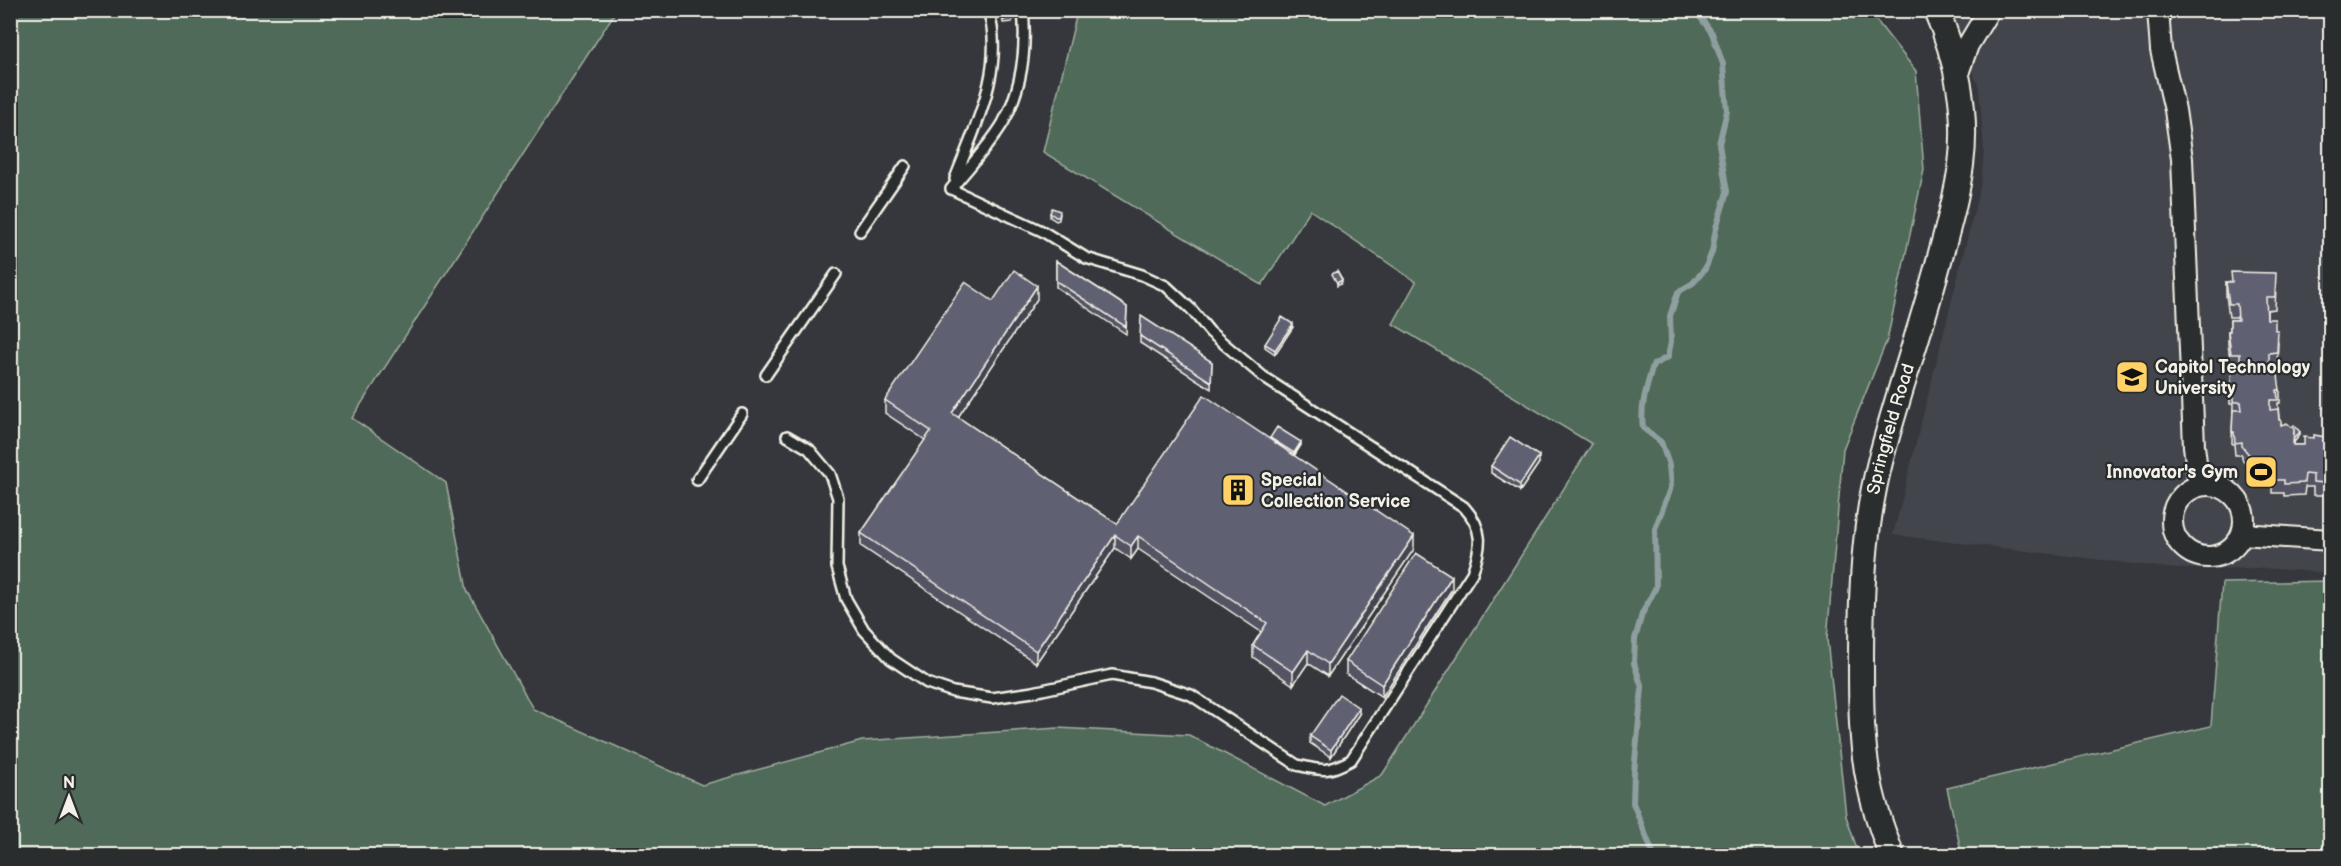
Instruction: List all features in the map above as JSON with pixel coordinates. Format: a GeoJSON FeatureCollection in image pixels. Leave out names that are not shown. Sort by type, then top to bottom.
{"type":"FeatureCollection","features":[{"type":"Feature","properties":{"kind":"street"},"geometry":{"type":"LineString","coordinates":[[1957,76],[1968,45],[1989,10]]}},
{"type":"Feature","properties":{"kind":"street"},"geometry":{"type":"LineString","coordinates":[[2158,10],[2161,50],[2177,121],[2182,159],[2194,446],[2199,486]]}},
{"type":"Feature","properties":{"kind":"street","name":"Springfield Road"},"geometry":{"type":"LineString","coordinates":[[1892,855],[1877,814],[1865,757],[1861,696],[1862,582],[1869,516],[1880,461],[1926,313],[1962,164],[1963,125],[1957,76],[1944,29],[1936,11]]}},
{"type":"Feature","properties":{"kind":"street"},"geometry":{"type":"LineString","coordinates":[[2199,486],[2221,487],[2239,501],[2243,512],[2242,534],[2235,545],[2226,552],[2214,556],[2202,556],[2191,552],[2181,544],[2174,528],[2174,510],[2179,500],[2188,491],[2199,486]]}},
{"type":"Feature","properties":{"kind":"street"},"geometry":{"type":"LineString","coordinates":[[2242,534],[2331,540]]}},
{"type":"Feature","properties":{"kind":"lane"},"geometry":{"type":"LineString","coordinates":[[951,189],[985,102],[990,78],[992,47],[988,10]]}},
{"type":"Feature","properties":{"kind":"lane"},"geometry":{"type":"LineString","coordinates":[[951,189],[1002,123],[1016,91],[1024,63],[1026,38],[1023,10]]}},
{"type":"Feature","properties":{"kind":"lane"},"geometry":{"type":"LineString","coordinates":[[860,231],[905,166]]}},
{"type":"Feature","properties":{"kind":"lane"},"geometry":{"type":"LineString","coordinates":[[787,436],[809,449],[830,474],[838,498],[837,567],[846,600],[864,630],[891,659],[927,683],[953,692],[992,698],[1033,692],[1112,675],[1151,682],[1191,695],[1297,765],[1317,770],[1332,770],[1351,760],[1472,573],[1480,551],[1475,519],[1464,507],[1266,379],[1210,332],[1191,309],[1166,286],[1142,275],[1086,258],[1042,231],[951,189]]}},
{"type":"Feature","properties":{"kind":"lane"},"geometry":{"type":"LineString","coordinates":[[766,375],[836,274]]}},
{"type":"Feature","properties":{"kind":"lane"},"geometry":{"type":"LineString","coordinates":[[697,480],[742,414]]}},
{"type":"Feature","properties":{"kind":"shaded area","name":"Capitol Technology University"},"geometry":{"type":"Polygon","coordinates":[[[1945,11],[2330,11],[2330,573],[2262,568],[2176,569],[1893,535],[1981,183],[1984,151],[1979,87],[1945,11]]]}},
{"type":"Feature","properties":{"kind":"green space"},"geometry":{"type":"Polygon","coordinates":[[[10,11],[616,11],[352,418],[446,483],[467,590],[533,709],[702,785],[862,741],[1058,728],[1189,735],[1325,806],[1382,775],[1592,444],[1393,324],[1416,282],[1310,210],[1262,285],[1043,152],[1076,17],[1074,11],[1869,11],[1916,71],[1924,170],[1887,340],[1843,449],[1827,639],[1846,816],[1859,855],[11,855],[10,11]]]}},
{"type":"Feature","properties":{"kind":"green space"},"geometry":{"type":"Polygon","coordinates":[[[2326,117],[2330,117],[2330,212],[2326,117]]]}},
{"type":"Feature","properties":{"kind":"green space"},"geometry":{"type":"Polygon","coordinates":[[[2330,581],[2330,855],[1962,855],[1947,788],[2211,726],[2222,583],[2330,581]]]}},
{"type":"Feature","properties":{"kind":"building"},"geometry":{"type":"Polygon","coordinates":[[[1011,12],[1012,18],[1003,20],[1002,13],[1011,12]]]}},
{"type":"Feature","properties":{"kind":"building"},"geometry":{"type":"Polygon","coordinates":[[[1052,208],[1060,211],[1059,217],[1050,213],[1052,208]]]}},
{"type":"Feature","properties":{"kind":"building"},"geometry":{"type":"Polygon","coordinates":[[[1056,261],[1127,307],[1126,327],[1056,281],[1056,261]]]}},
{"type":"Feature","properties":{"kind":"building","name":"Special Collection Service"},"geometry":{"type":"Polygon","coordinates":[[[1014,270],[1037,286],[952,413],[1117,524],[1204,395],[1414,536],[1328,664],[1308,650],[1293,672],[1253,645],[1267,623],[1138,536],[1131,546],[1115,535],[1036,651],[861,533],[931,431],[885,400],[965,282],[993,301],[1014,270]]]}},
{"type":"Feature","properties":{"kind":"building"},"geometry":{"type":"Polygon","coordinates":[[[1337,271],[1342,280],[1337,283],[1332,274],[1337,271]]]}},
{"type":"Feature","properties":{"kind":"building"},"geometry":{"type":"Polygon","coordinates":[[[2231,272],[2276,273],[2275,297],[2266,297],[2267,319],[2275,319],[2275,330],[2278,330],[2277,352],[2269,353],[2269,369],[2277,368],[2280,390],[2277,390],[2278,400],[2270,400],[2270,410],[2278,409],[2281,425],[2287,423],[2294,429],[2293,445],[2304,445],[2304,437],[2314,438],[2314,435],[2331,438],[2331,485],[2313,482],[2313,475],[2305,474],[2304,483],[2284,484],[2284,480],[2272,480],[2273,474],[2258,466],[2242,446],[2242,442],[2235,443],[2234,432],[2232,432],[2233,410],[2242,410],[2241,402],[2233,402],[2233,391],[2230,391],[2232,369],[2240,369],[2240,354],[2231,354],[2228,331],[2230,331],[2230,320],[2238,320],[2237,304],[2229,304],[2226,282],[2232,282],[2231,272]]]}},
{"type":"Feature","properties":{"kind":"building"},"geometry":{"type":"Polygon","coordinates":[[[1141,316],[1212,362],[1211,382],[1140,336],[1141,316]]]}},
{"type":"Feature","properties":{"kind":"building"},"geometry":{"type":"Polygon","coordinates":[[[1282,317],[1293,324],[1275,350],[1265,344],[1282,317]]]}},
{"type":"Feature","properties":{"kind":"building"},"geometry":{"type":"Polygon","coordinates":[[[2294,425],[2300,432],[2294,438],[2292,427],[2294,425]]]}},
{"type":"Feature","properties":{"kind":"building"},"geometry":{"type":"Polygon","coordinates":[[[1277,427],[1301,442],[1294,453],[1270,438],[1277,427]]]}},
{"type":"Feature","properties":{"kind":"building"},"geometry":{"type":"Polygon","coordinates":[[[1510,437],[1539,456],[1520,485],[1491,466],[1510,437]]]}},
{"type":"Feature","properties":{"kind":"building"},"geometry":{"type":"Polygon","coordinates":[[[1416,553],[1452,576],[1382,685],[1346,661],[1416,553]]]}},
{"type":"Feature","properties":{"kind":"building"},"geometry":{"type":"Polygon","coordinates":[[[1339,694],[1359,708],[1331,750],[1310,736],[1339,694]]]}},
{"type":"Feature","properties":{"kind":"waterway"},"geometry":{"type":"LineString","coordinates":[[1654,856],[1633,803],[1642,688],[1634,663],[1635,639],[1642,614],[1656,587],[1655,529],[1671,486],[1669,465],[1661,442],[1643,428],[1643,404],[1653,365],[1668,357],[1671,342],[1670,316],[1678,292],[1693,283],[1705,269],[1712,252],[1716,228],[1727,192],[1719,144],[1727,111],[1723,64],[1712,33],[1695,10]]}},
{"type":"Feature","properties":{"kind":"place","name":"Capitol Technology University"},"geometry":{"type":"Point","coordinates":[2132,377]}},
{"type":"Feature","properties":{"kind":"place","name":"Innovator's Gym"},"geometry":{"type":"Point","coordinates":[2261,472]}},
{"type":"Feature","properties":{"kind":"place","name":"Special Collection Service"},"geometry":{"type":"Point","coordinates":[1238,490]}}]}
